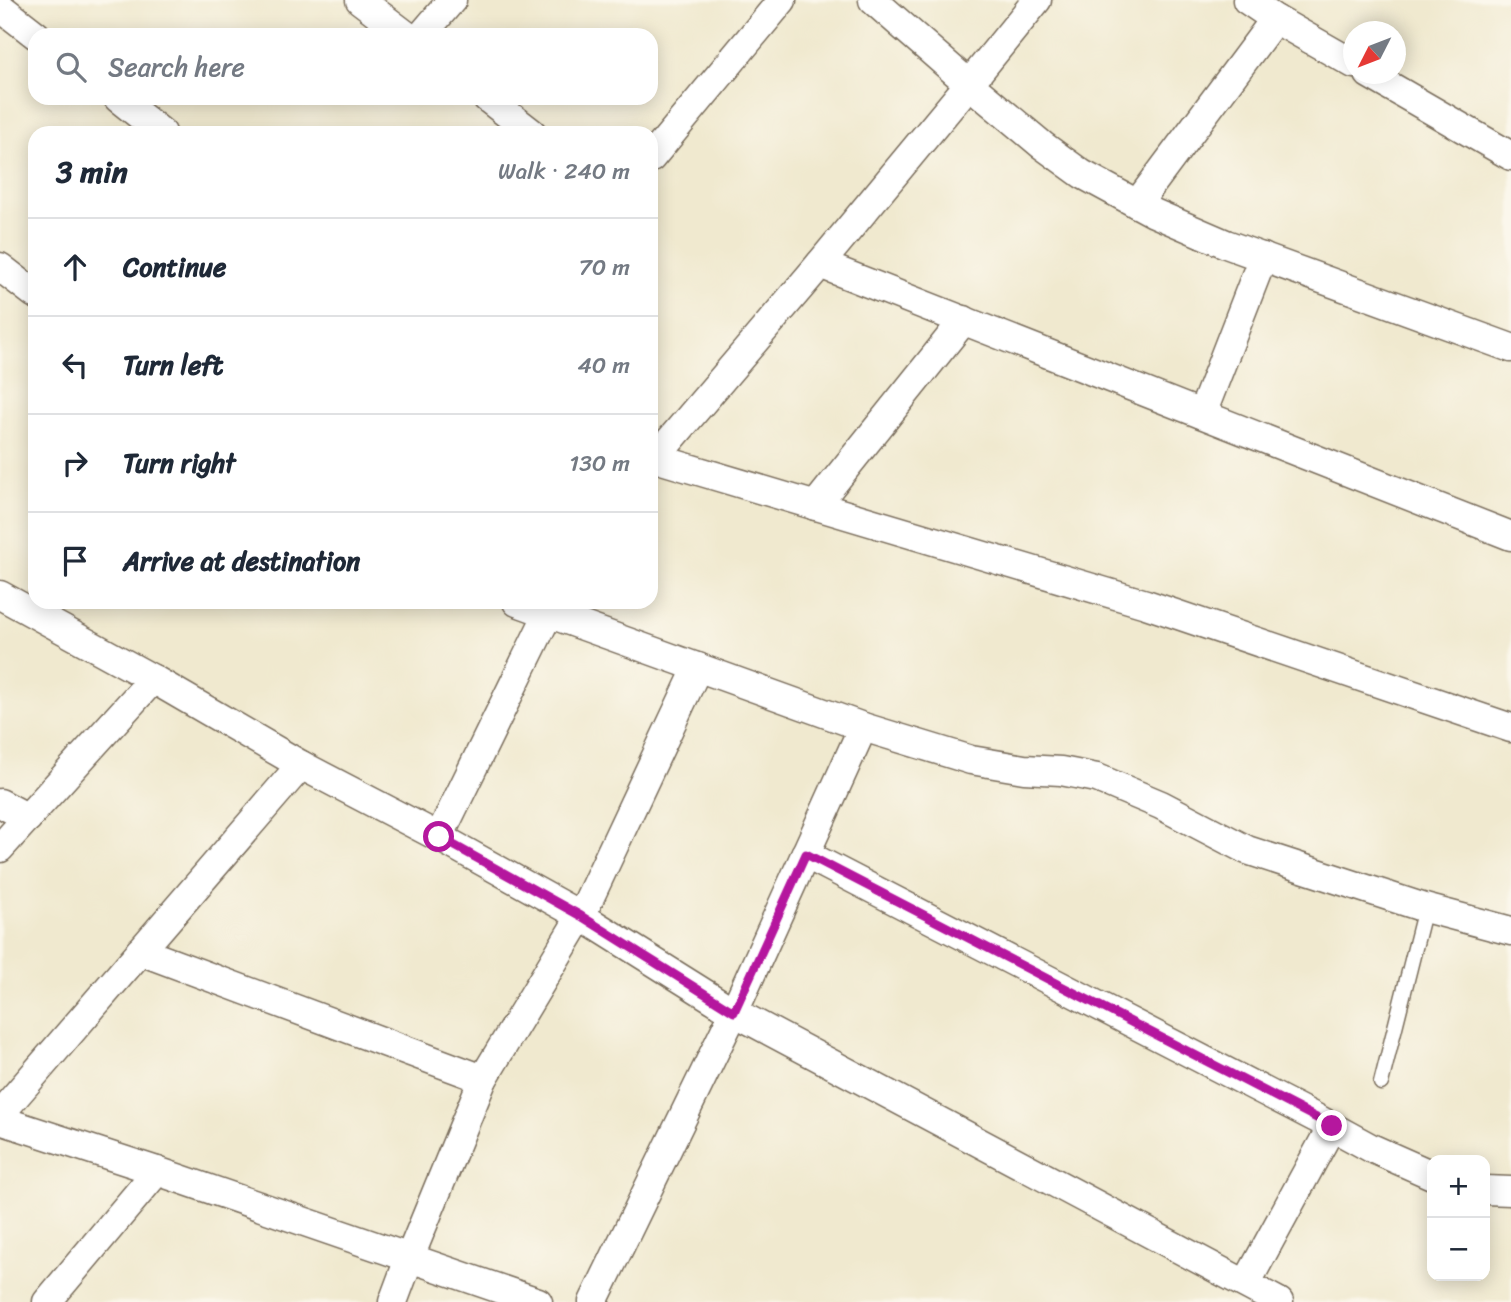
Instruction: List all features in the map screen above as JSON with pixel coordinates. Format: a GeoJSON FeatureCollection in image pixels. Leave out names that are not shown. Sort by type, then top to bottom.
{"type":"FeatureCollection","features":[{"type":"Feature","properties":{"kind":"street"},"geometry":{"type":"LineString","coordinates":[[360,0],[397,28]]}},
{"type":"Feature","properties":{"kind":"street"},"geometry":{"type":"LineString","coordinates":[[428,28],[453,0]]}},
{"type":"Feature","properties":{"kind":"street"},"geometry":{"type":"LineString","coordinates":[[658,150],[782,0]]}},
{"type":"Feature","properties":{"kind":"street"},"geometry":{"type":"LineString","coordinates":[[873,0],[968,84],[1082,174],[1154,213],[1202,233],[1511,348]]}},
{"type":"Feature","properties":{"kind":"street"},"geometry":{"type":"LineString","coordinates":[[658,455],[820,264],[1037,0]]}},
{"type":"Feature","properties":{"kind":"street"},"geometry":{"type":"LineString","coordinates":[[1247,0],[1343,58]]}},
{"type":"Feature","properties":{"kind":"street"},"geometry":{"type":"LineString","coordinates":[[0,7],[28,29]]}},
{"type":"Feature","properties":{"kind":"street"},"geometry":{"type":"LineString","coordinates":[[1137,204],[1275,19]]}},
{"type":"Feature","properties":{"kind":"street"},"geometry":{"type":"LineString","coordinates":[[1386,84],[1511,156]]}},
{"type":"Feature","properties":{"kind":"street"},"geometry":{"type":"LineString","coordinates":[[127,105],[153,126]]}},
{"type":"Feature","properties":{"kind":"street"},"geometry":{"type":"LineString","coordinates":[[496,105],[523,126]]}},
{"type":"Feature","properties":{"kind":"street"},"geometry":{"type":"LineString","coordinates":[[1202,414],[1264,257]]}},
{"type":"Feature","properties":{"kind":"street"},"geometry":{"type":"LineString","coordinates":[[820,264],[1511,536]]}},
{"type":"Feature","properties":{"kind":"street"},"geometry":{"type":"LineString","coordinates":[[0,267],[28,289]]}},
{"type":"Feature","properties":{"kind":"street"},"geometry":{"type":"LineString","coordinates":[[815,506],[964,320]]}},
{"type":"Feature","properties":{"kind":"street"},"geometry":{"type":"LineString","coordinates":[[658,462],[1146,604],[1511,728]]}},
{"type":"Feature","properties":{"kind":"street"},"geometry":{"type":"LineString","coordinates":[[0,595],[28,603]]}},
{"type":"Feature","properties":{"kind":"street"},"geometry":{"type":"LineString","coordinates":[[47,609],[153,679],[301,765],[439,837],[581,916],[734,1012],[1279,1302]]}},
{"type":"Feature","properties":{"kind":"street"},"geometry":{"type":"LineString","coordinates":[[439,837],[550,609]]}},
{"type":"Feature","properties":{"kind":"street"},"geometry":{"type":"LineString","coordinates":[[553,609],[698,667],[863,727],[971,760],[1097,778],[1161,805],[1247,850],[1425,908],[1511,931]]}},
{"type":"Feature","properties":{"kind":"street"},"geometry":{"type":"LineString","coordinates":[[393,1302],[483,1079],[581,916],[698,667]]}},
{"type":"Feature","properties":{"kind":"street"},"geometry":{"type":"LineString","coordinates":[[0,848],[153,679]]}},
{"type":"Feature","properties":{"kind":"street"},"geometry":{"type":"LineString","coordinates":[[593,1302],[734,1012],[863,727]]}},
{"type":"Feature","properties":{"kind":"street"},"geometry":{"type":"LineString","coordinates":[[0,1114],[301,765]]}},
{"type":"Feature","properties":{"kind":"street"},"geometry":{"type":"LineString","coordinates":[[0,803],[28,818]]}},
{"type":"Feature","properties":{"kind":"street"},"geometry":{"type":"LineString","coordinates":[[806,854],[1371,1148],[1427,1173]]}},
{"type":"Feature","properties":{"kind":"street"},"geometry":{"type":"LineString","coordinates":[[140,951],[483,1079]]}},
{"type":"Feature","properties":{"kind":"street"},"geometry":{"type":"LineString","coordinates":[[0,1120],[538,1302]]}},
{"type":"Feature","properties":{"kind":"street"},"geometry":{"type":"LineString","coordinates":[[1246,1284],[1332,1126]]}},
{"type":"Feature","properties":{"kind":"street"},"geometry":{"type":"LineString","coordinates":[[47,1302],[157,1171]]}},
{"type":"Feature","properties":{"kind":"street"},"geometry":{"type":"LineString","coordinates":[[1490,1190],[1511,1191]]}},
{"type":"Feature","properties":{"kind":"lane"},"geometry":{"type":"LineString","coordinates":[[1381,1083],[1425,908]]}},
{"type":"Feature","properties":{"kind":"route"},"geometry":{"type":"LineString","coordinates":[[439,837],[581,916],[734,1012],[806,854],[1332,1126]]}}]}
